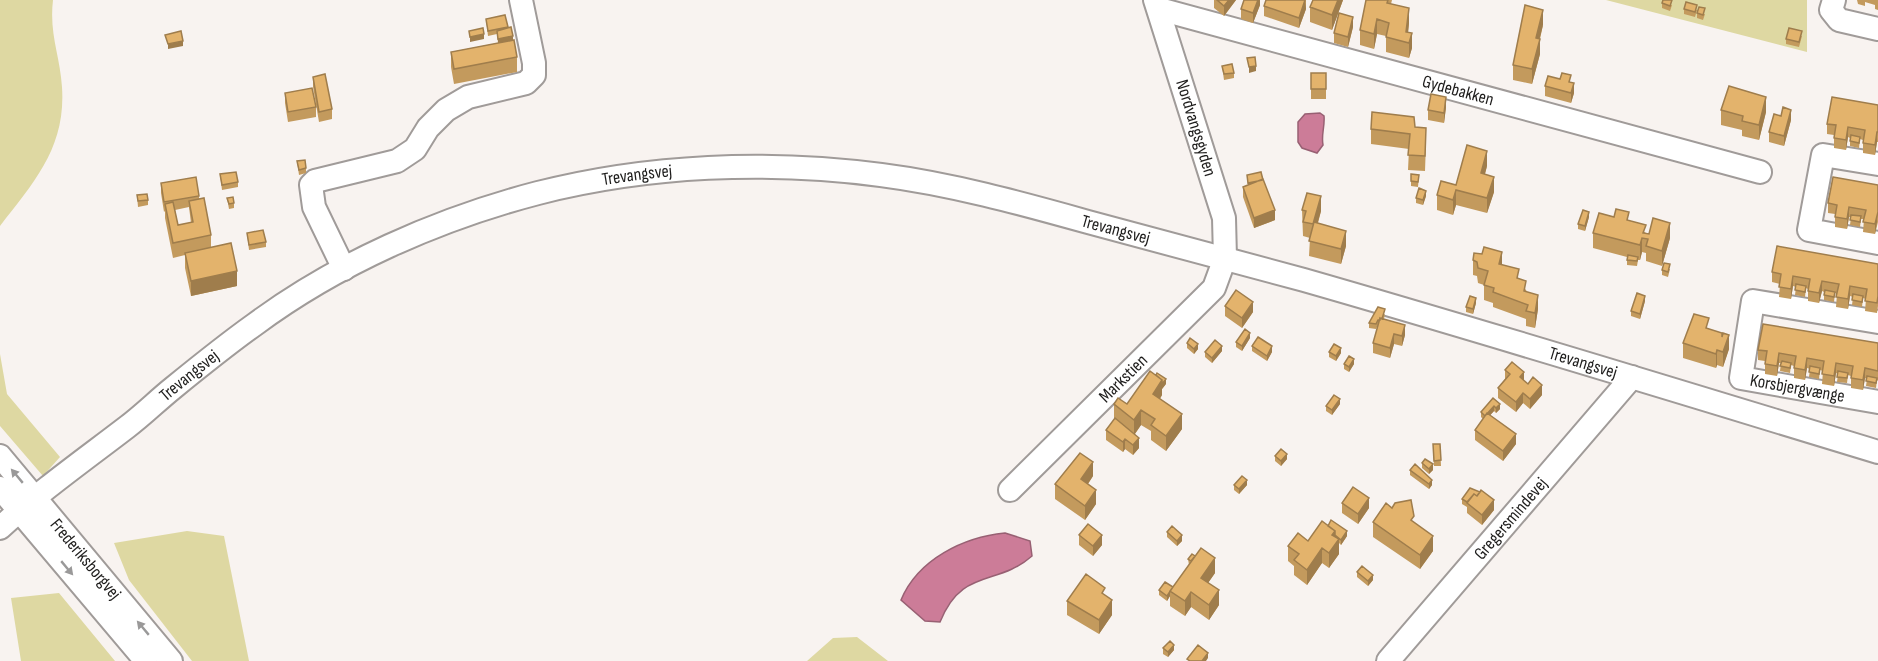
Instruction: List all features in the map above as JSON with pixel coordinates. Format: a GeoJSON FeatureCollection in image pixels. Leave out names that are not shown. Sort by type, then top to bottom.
{"type":"FeatureCollection","features":[{"type":"Feature","properties":{"kind":"street"},"geometry":{"type":"LineString","coordinates":[[344,269],[314,207],[310,192],[315,182],[397,161],[415,149],[428,128],[446,110],[468,97],[526,83],[534,75],[534,63],[521,0]]}},
{"type":"Feature","properties":{"kind":"street"},"geometry":{"type":"LineString","coordinates":[[1834,0],[1831,10],[1839,20],[1878,29]]}},
{"type":"Feature","properties":{"kind":"street","name":"Gydebakken"},"geometry":{"type":"LineString","coordinates":[[1157,4],[1760,172]]}},
{"type":"Feature","properties":{"kind":"street","name":"Nordvangsgyden"},"geometry":{"type":"LineString","coordinates":[[1157,4],[1224,218],[1225,258]]}},
{"type":"Feature","properties":{"kind":"street"},"geometry":{"type":"LineString","coordinates":[[1878,164],[1823,155],[1809,230],[1878,243]]}},
{"type":"Feature","properties":{"kind":"street","name":"Trevangsvej"},"geometry":{"type":"LineString","coordinates":[[32,510],[170,390],[258,322],[344,269],[460,218],[537,193],[609,179],[684,170],[760,166],[881,175],[943,185],[1225,258],[1632,377],[1878,452]]}},
{"type":"Feature","properties":{"kind":"street","name":"Markstien"},"geometry":{"type":"LineString","coordinates":[[1010,490],[1214,288],[1225,258]]}},
{"type":"Feature","properties":{"kind":"street","name":"Korsbjergvænge"},"geometry":{"type":"LineString","coordinates":[[1878,322],[1753,302],[1741,378],[1878,402]]}},
{"type":"Feature","properties":{"kind":"street","name":"Gregersmindevej"},"geometry":{"type":"LineString","coordinates":[[1389,661],[1632,377]]}},
{"type":"Feature","properties":{"kind":"street","name":"Frederiksborgvej"},"geometry":{"type":"LineString","coordinates":[[0,456],[32,510],[146,661]]}},
{"type":"Feature","properties":{"kind":"street","name":"Frederiksborgvej"},"geometry":{"type":"LineString","coordinates":[[0,488],[32,510],[171,661]]}},
{"type":"Feature","properties":{"kind":"street"},"geometry":{"type":"LineString","coordinates":[[0,528],[32,510]]}},
{"type":"Feature","properties":{"kind":"street"},"geometry":{"type":"LineString","coordinates":[[0,545],[32,510]]}},
{"type":"Feature","properties":{"kind":"shaded area"},"geometry":{"type":"Polygon","coordinates":[[[0,0],[53,0],[52,23],[61,75],[62,108],[59,128],[46,162],[0,226],[0,0]]]}},
{"type":"Feature","properties":{"kind":"shaded area"},"geometry":{"type":"Polygon","coordinates":[[[1606,0],[1807,0],[1807,52],[1606,0]]]}},
{"type":"Feature","properties":{"kind":"shaded area"},"geometry":{"type":"Polygon","coordinates":[[[1320,113],[1324,116],[1323,145],[1317,153],[1302,148],[1298,142],[1298,122],[1305,114],[1320,113]]]}},
{"type":"Feature","properties":{"kind":"shaded area"},"geometry":{"type":"Polygon","coordinates":[[[0,354],[7,394],[60,457],[43,476],[0,426],[0,354]]]}},
{"type":"Feature","properties":{"kind":"shaded area"},"geometry":{"type":"Polygon","coordinates":[[[187,531],[224,536],[249,661],[192,661],[129,580],[114,543],[187,531]]]}},
{"type":"Feature","properties":{"kind":"shaded area"},"geometry":{"type":"Polygon","coordinates":[[[1005,533],[1030,541],[1032,556],[1006,572],[970,585],[949,605],[940,622],[925,621],[901,600],[919,573],[944,553],[974,539],[1005,533]]]}},
{"type":"Feature","properties":{"kind":"shaded area"},"geometry":{"type":"Polygon","coordinates":[[[59,593],[115,661],[21,661],[11,598],[59,593]]]}},
{"type":"Feature","properties":{"kind":"shaded area"},"geometry":{"type":"Polygon","coordinates":[[[857,637],[888,661],[807,661],[833,638],[857,637]]]}},
{"type":"Feature","properties":{"kind":"building"},"geometry":{"type":"Polygon","coordinates":[[[1217,0],[1229,0],[1224,6],[1217,0]]]}},
{"type":"Feature","properties":{"kind":"building"},"geometry":{"type":"Polygon","coordinates":[[[1244,0],[1258,0],[1253,13],[1241,9],[1244,0]]]}},
{"type":"Feature","properties":{"kind":"building"},"geometry":{"type":"Polygon","coordinates":[[[1266,0],[1305,0],[1299,18],[1264,6],[1266,0]]]}},
{"type":"Feature","properties":{"kind":"building"},"geometry":{"type":"Polygon","coordinates":[[[1313,0],[1338,0],[1332,15],[1310,7],[1313,0]]]}},
{"type":"Feature","properties":{"kind":"building"},"geometry":{"type":"Polygon","coordinates":[[[1366,0],[1388,0],[1387,3],[1409,8],[1406,32],[1412,33],[1409,43],[1386,37],[1389,23],[1377,19],[1374,34],[1360,30],[1366,0]]]}},
{"type":"Feature","properties":{"kind":"building"},"geometry":{"type":"Polygon","coordinates":[[[1663,0],[1672,0],[1670,6],[1662,3],[1663,0]]]}},
{"type":"Feature","properties":{"kind":"building"},"geometry":{"type":"Polygon","coordinates":[[[1686,2],[1697,5],[1695,12],[1684,9],[1686,2]]]}},
{"type":"Feature","properties":{"kind":"building"},"geometry":{"type":"Polygon","coordinates":[[[1525,5],[1543,10],[1536,38],[1540,39],[1532,69],[1513,65],[1525,5]]]}},
{"type":"Feature","properties":{"kind":"building"},"geometry":{"type":"Polygon","coordinates":[[[1699,7],[1705,8],[1703,15],[1697,13],[1699,7]]]}},
{"type":"Feature","properties":{"kind":"building"},"geometry":{"type":"Polygon","coordinates":[[[1339,13],[1353,17],[1348,37],[1334,33],[1339,13]]]}},
{"type":"Feature","properties":{"kind":"building"},"geometry":{"type":"Polygon","coordinates":[[[505,15],[508,27],[488,31],[486,19],[505,15]]]}},
{"type":"Feature","properties":{"kind":"building"},"geometry":{"type":"Polygon","coordinates":[[[511,27],[513,36],[498,39],[497,31],[511,27]]]}},
{"type":"Feature","properties":{"kind":"building"},"geometry":{"type":"Polygon","coordinates":[[[483,28],[484,34],[470,37],[469,31],[483,28]]]}},
{"type":"Feature","properties":{"kind":"building"},"geometry":{"type":"Polygon","coordinates":[[[1789,28],[1802,31],[1799,42],[1786,39],[1789,28]]]}},
{"type":"Feature","properties":{"kind":"building"},"geometry":{"type":"Polygon","coordinates":[[[181,31],[183,41],[168,44],[165,35],[181,31]]]}},
{"type":"Feature","properties":{"kind":"building"},"geometry":{"type":"Polygon","coordinates":[[[514,40],[517,57],[454,69],[451,52],[514,40]]]}},
{"type":"Feature","properties":{"kind":"building"},"geometry":{"type":"Polygon","coordinates":[[[1255,57],[1256,66],[1249,67],[1247,58],[1255,57]]]}},
{"type":"Feature","properties":{"kind":"building"},"geometry":{"type":"Polygon","coordinates":[[[1232,64],[1234,73],[1224,74],[1222,66],[1232,64]]]}},
{"type":"Feature","properties":{"kind":"building"},"geometry":{"type":"Polygon","coordinates":[[[1311,73],[1326,73],[1326,89],[1311,89],[1311,73]]]}},
{"type":"Feature","properties":{"kind":"building"},"geometry":{"type":"Polygon","coordinates":[[[1562,73],[1571,75],[1569,82],[1574,83],[1571,93],[1545,86],[1548,76],[1560,79],[1562,73]]]}},
{"type":"Feature","properties":{"kind":"building"},"geometry":{"type":"Polygon","coordinates":[[[325,74],[332,109],[319,112],[313,77],[325,74]]]}},
{"type":"Feature","properties":{"kind":"building"},"geometry":{"type":"Polygon","coordinates":[[[1729,86],[1766,97],[1759,125],[1742,121],[1743,116],[1721,110],[1729,86]]]}},
{"type":"Feature","properties":{"kind":"building"},"geometry":{"type":"Polygon","coordinates":[[[312,88],[316,107],[288,112],[285,93],[312,88]]]}},
{"type":"Feature","properties":{"kind":"building"},"geometry":{"type":"Polygon","coordinates":[[[1431,94],[1446,97],[1444,113],[1428,110],[1431,94]]]}},
{"type":"Feature","properties":{"kind":"building"},"geometry":{"type":"Polygon","coordinates":[[[1832,97],[1878,105],[1878,132],[1875,145],[1863,143],[1865,130],[1848,127],[1846,140],[1834,138],[1836,125],[1827,124],[1832,97]]]}},
{"type":"Feature","properties":{"kind":"building"},"geometry":{"type":"Polygon","coordinates":[[[1783,107],[1791,110],[1784,136],[1769,132],[1774,114],[1781,116],[1783,107]]]}},
{"type":"Feature","properties":{"kind":"building"},"geometry":{"type":"Polygon","coordinates":[[[1372,112],[1414,117],[1415,127],[1426,128],[1425,156],[1408,155],[1410,134],[1371,129],[1372,112]]]}},
{"type":"Feature","properties":{"kind":"building"},"geometry":{"type":"Polygon","coordinates":[[[1851,135],[1860,137],[1859,143],[1850,141],[1851,135]]]}},
{"type":"Feature","properties":{"kind":"building"},"geometry":{"type":"Polygon","coordinates":[[[1467,145],[1487,151],[1481,173],[1494,177],[1487,198],[1456,190],[1453,200],[1437,195],[1441,181],[1456,185],[1467,145]]]}},
{"type":"Feature","properties":{"kind":"building"},"geometry":{"type":"Polygon","coordinates":[[[305,160],[306,168],[299,170],[297,161],[305,160]]]}},
{"type":"Feature","properties":{"kind":"building"},"geometry":{"type":"Polygon","coordinates":[[[236,172],[238,182],[222,185],[220,174],[236,172]]]}},
{"type":"Feature","properties":{"kind":"building"},"geometry":{"type":"Polygon","coordinates":[[[1261,172],[1263,180],[1248,183],[1247,175],[1261,172]]]}},
{"type":"Feature","properties":{"kind":"building"},"geometry":{"type":"Polygon","coordinates":[[[1411,174],[1419,175],[1418,182],[1411,181],[1411,174]]]}},
{"type":"Feature","properties":{"kind":"building"},"geometry":{"type":"Polygon","coordinates":[[[196,177],[199,196],[164,202],[161,183],[196,177]]]}},
{"type":"Feature","properties":{"kind":"building"},"geometry":{"type":"Polygon","coordinates":[[[1833,177],[1878,185],[1878,212],[1875,224],[1863,222],[1866,210],[1849,207],[1847,219],[1835,217],[1837,205],[1828,203],[1833,177]]]}},
{"type":"Feature","properties":{"kind":"building"},"geometry":{"type":"Polygon","coordinates":[[[1263,179],[1275,210],[1254,218],[1243,187],[1263,179]]]}},
{"type":"Feature","properties":{"kind":"building"},"geometry":{"type":"Polygon","coordinates":[[[1419,188],[1426,191],[1423,200],[1416,198],[1419,188]]]}},
{"type":"Feature","properties":{"kind":"building"},"geometry":{"type":"Polygon","coordinates":[[[1307,193],[1321,196],[1313,224],[1303,222],[1306,211],[1302,210],[1307,193]]]}},
{"type":"Feature","properties":{"kind":"building"},"geometry":{"type":"Polygon","coordinates":[[[147,194],[148,200],[138,201],[137,195],[147,194]]]}},
{"type":"Feature","properties":{"kind":"building"},"geometry":{"type":"Polygon","coordinates":[[[233,197],[234,203],[229,204],[227,198],[233,197]]]}},
{"type":"Feature","properties":{"kind":"building"},"geometry":{"type":"Polygon","coordinates":[[[204,198],[211,235],[173,243],[165,204],[173,202],[178,225],[193,222],[189,201],[204,198]]]}},
{"type":"Feature","properties":{"kind":"building"},"geometry":{"type":"Polygon","coordinates":[[[1616,209],[1629,212],[1627,220],[1646,225],[1643,233],[1649,234],[1653,218],[1670,223],[1662,251],[1646,246],[1648,239],[1642,238],[1640,245],[1593,233],[1599,213],[1614,217],[1616,209]]]}},
{"type":"Feature","properties":{"kind":"building"},"geometry":{"type":"Polygon","coordinates":[[[1583,210],[1589,212],[1585,226],[1578,224],[1583,210]]]}},
{"type":"Feature","properties":{"kind":"building"},"geometry":{"type":"Polygon","coordinates":[[[1851,215],[1861,216],[1860,222],[1850,220],[1851,215]]]}},
{"type":"Feature","properties":{"kind":"building"},"geometry":{"type":"Polygon","coordinates":[[[1314,222],[1346,231],[1341,249],[1309,241],[1314,222]]]}},
{"type":"Feature","properties":{"kind":"building"},"geometry":{"type":"Polygon","coordinates":[[[263,230],[266,242],[249,245],[247,233],[263,230]]]}},
{"type":"Feature","properties":{"kind":"building"},"geometry":{"type":"Polygon","coordinates":[[[231,243],[237,271],[191,281],[185,253],[231,243]]]}},
{"type":"Feature","properties":{"kind":"building"},"geometry":{"type":"Polygon","coordinates":[[[1777,246],[1878,264],[1877,303],[1865,301],[1867,289],[1850,286],[1848,299],[1836,297],[1839,284],[1822,281],[1819,293],[1808,291],[1810,279],[1793,276],[1791,289],[1779,287],[1781,274],[1772,272],[1777,246]]]}},
{"type":"Feature","properties":{"kind":"building"},"geometry":{"type":"Polygon","coordinates":[[[1484,247],[1502,252],[1499,264],[1519,269],[1517,278],[1526,281],[1524,291],[1538,295],[1535,313],[1526,311],[1528,305],[1493,292],[1494,288],[1484,285],[1488,271],[1478,268],[1477,262],[1473,260],[1474,253],[1482,254],[1484,247]]]}},
{"type":"Feature","properties":{"kind":"building"},"geometry":{"type":"Polygon","coordinates":[[[1628,255],[1638,257],[1637,261],[1627,260],[1628,255]]]}},
{"type":"Feature","properties":{"kind":"building"},"geometry":{"type":"Polygon","coordinates":[[[1664,263],[1670,264],[1668,272],[1662,270],[1664,263]]]}},
{"type":"Feature","properties":{"kind":"building"},"geometry":{"type":"Polygon","coordinates":[[[1796,284],[1806,286],[1805,292],[1795,290],[1796,284]]]}},
{"type":"Feature","properties":{"kind":"building"},"geometry":{"type":"Polygon","coordinates":[[[1236,290],[1253,302],[1242,318],[1225,306],[1236,290]]]}},
{"type":"Feature","properties":{"kind":"building"},"geometry":{"type":"Polygon","coordinates":[[[1825,290],[1835,292],[1834,297],[1824,295],[1825,290]]]}},
{"type":"Feature","properties":{"kind":"building"},"geometry":{"type":"Polygon","coordinates":[[[1637,293],[1645,296],[1640,314],[1631,311],[1637,293]]]}},
{"type":"Feature","properties":{"kind":"building"},"geometry":{"type":"Polygon","coordinates":[[[1853,294],[1863,296],[1862,302],[1852,300],[1853,294]]]}},
{"type":"Feature","properties":{"kind":"building"},"geometry":{"type":"Polygon","coordinates":[[[1470,296],[1476,298],[1473,309],[1466,307],[1470,296]]]}},
{"type":"Feature","properties":{"kind":"building"},"geometry":{"type":"Polygon","coordinates":[[[1378,307],[1385,309],[1382,319],[1380,318],[1376,324],[1369,323],[1378,307]]]}},
{"type":"Feature","properties":{"kind":"building"},"geometry":{"type":"Polygon","coordinates":[[[1694,314],[1709,318],[1706,328],[1722,333],[1722,337],[1723,333],[1729,335],[1723,352],[1717,350],[1716,354],[1683,343],[1694,314]]]}},
{"type":"Feature","properties":{"kind":"building"},"geometry":{"type":"Polygon","coordinates":[[[1380,318],[1405,325],[1402,336],[1394,334],[1390,348],[1373,343],[1380,318]]]}},
{"type":"Feature","properties":{"kind":"building"},"geometry":{"type":"Polygon","coordinates":[[[1763,324],[1878,343],[1878,371],[1865,368],[1863,380],[1851,378],[1853,366],[1836,363],[1834,376],[1822,374],[1824,361],[1807,358],[1805,370],[1794,368],[1796,356],[1779,353],[1777,366],[1765,364],[1767,351],[1758,350],[1763,324]]]}},
{"type":"Feature","properties":{"kind":"building"},"geometry":{"type":"Polygon","coordinates":[[[1245,329],[1250,333],[1242,346],[1236,342],[1245,329]]]}},
{"type":"Feature","properties":{"kind":"building"},"geometry":{"type":"Polygon","coordinates":[[[1258,337],[1272,346],[1267,356],[1252,346],[1258,337]]]}},
{"type":"Feature","properties":{"kind":"building"},"geometry":{"type":"Polygon","coordinates":[[[1190,338],[1198,344],[1194,349],[1187,343],[1190,338]]]}},
{"type":"Feature","properties":{"kind":"building"},"geometry":{"type":"Polygon","coordinates":[[[1215,340],[1222,346],[1212,358],[1205,352],[1215,340]]]}},
{"type":"Feature","properties":{"kind":"building"},"geometry":{"type":"Polygon","coordinates":[[[1334,344],[1341,348],[1336,356],[1329,352],[1334,344]]]}},
{"type":"Feature","properties":{"kind":"building"},"geometry":{"type":"Polygon","coordinates":[[[1349,356],[1354,359],[1349,367],[1344,364],[1349,356]]]}},
{"type":"Feature","properties":{"kind":"building"},"geometry":{"type":"Polygon","coordinates":[[[1782,361],[1791,363],[1790,368],[1780,366],[1782,361]]]}},
{"type":"Feature","properties":{"kind":"building"},"geometry":{"type":"Polygon","coordinates":[[[1512,362],[1524,372],[1520,377],[1528,384],[1533,377],[1542,385],[1530,399],[1523,393],[1516,402],[1498,388],[1510,374],[1505,370],[1512,362]]]}},
{"type":"Feature","properties":{"kind":"building"},"geometry":{"type":"Polygon","coordinates":[[[1810,366],[1820,368],[1819,374],[1809,372],[1810,366]]]}},
{"type":"Feature","properties":{"kind":"building"},"geometry":{"type":"Polygon","coordinates":[[[1150,371],[1162,380],[1153,394],[1182,414],[1166,436],[1151,425],[1155,419],[1141,410],[1134,420],[1114,404],[1118,398],[1127,404],[1150,371]]]}},
{"type":"Feature","properties":{"kind":"building"},"geometry":{"type":"Polygon","coordinates":[[[1838,371],[1848,373],[1847,378],[1837,377],[1838,371]]]}},
{"type":"Feature","properties":{"kind":"building"},"geometry":{"type":"Polygon","coordinates":[[[1157,373],[1166,379],[1162,384],[1162,380],[1156,375],[1157,373]]]}},
{"type":"Feature","properties":{"kind":"building"},"geometry":{"type":"Polygon","coordinates":[[[1867,376],[1877,378],[1876,383],[1866,381],[1867,376]]]}},
{"type":"Feature","properties":{"kind":"building"},"geometry":{"type":"Polygon","coordinates":[[[1334,395],[1340,399],[1332,410],[1326,406],[1334,395]]]}},
{"type":"Feature","properties":{"kind":"building"},"geometry":{"type":"Polygon","coordinates":[[[1493,398],[1500,404],[1496,408],[1494,406],[1485,416],[1481,412],[1493,398]]]}},
{"type":"Feature","properties":{"kind":"building"},"geometry":{"type":"Polygon","coordinates":[[[1487,413],[1516,434],[1503,451],[1475,430],[1487,413]]]}},
{"type":"Feature","properties":{"kind":"building"},"geometry":{"type":"Polygon","coordinates":[[[1115,418],[1139,438],[1133,445],[1125,439],[1123,442],[1106,430],[1115,418]]]}},
{"type":"Feature","properties":{"kind":"building"},"geometry":{"type":"Polygon","coordinates":[[[1433,444],[1440,444],[1441,460],[1434,461],[1433,444]]]}},
{"type":"Feature","properties":{"kind":"building"},"geometry":{"type":"Polygon","coordinates":[[[1281,449],[1287,454],[1281,461],[1275,456],[1281,449]]]}},
{"type":"Feature","properties":{"kind":"building"},"geometry":{"type":"Polygon","coordinates":[[[1080,453],[1093,462],[1081,479],[1096,490],[1085,506],[1055,484],[1080,453]]]}},
{"type":"Feature","properties":{"kind":"building"},"geometry":{"type":"Polygon","coordinates":[[[1425,459],[1433,464],[1429,469],[1422,463],[1425,459]]]}},
{"type":"Feature","properties":{"kind":"building"},"geometry":{"type":"Polygon","coordinates":[[[1415,464],[1432,480],[1429,484],[1410,470],[1415,464]]]}},
{"type":"Feature","properties":{"kind":"building"},"geometry":{"type":"Polygon","coordinates":[[[1242,476],[1247,480],[1239,489],[1234,485],[1242,476]]]}},
{"type":"Feature","properties":{"kind":"building"},"geometry":{"type":"Polygon","coordinates":[[[1353,487],[1369,498],[1358,514],[1342,503],[1353,487]]]}},
{"type":"Feature","properties":{"kind":"building"},"geometry":{"type":"Polygon","coordinates":[[[1470,488],[1480,492],[1477,496],[1474,494],[1467,502],[1462,499],[1470,488]]]}},
{"type":"Feature","properties":{"kind":"building"},"geometry":{"type":"Polygon","coordinates":[[[1481,490],[1494,500],[1482,515],[1467,503],[1474,494],[1477,496],[1481,490]]]}},
{"type":"Feature","properties":{"kind":"building"},"geometry":{"type":"Polygon","coordinates":[[[1411,500],[1414,516],[1411,520],[1433,536],[1420,555],[1373,522],[1386,503],[1392,508],[1395,503],[1411,500]]]}},
{"type":"Feature","properties":{"kind":"building"},"geometry":{"type":"Polygon","coordinates":[[[1331,520],[1347,531],[1341,540],[1328,526],[1331,520]]]}},
{"type":"Feature","properties":{"kind":"building"},"geometry":{"type":"Polygon","coordinates":[[[1322,521],[1335,531],[1332,535],[1339,539],[1329,553],[1322,548],[1307,570],[1294,560],[1299,554],[1288,546],[1298,533],[1308,541],[1322,521]]]}},
{"type":"Feature","properties":{"kind":"building"},"geometry":{"type":"Polygon","coordinates":[[[1088,524],[1102,535],[1093,546],[1079,535],[1088,524]]]}},
{"type":"Feature","properties":{"kind":"building"},"geometry":{"type":"Polygon","coordinates":[[[1172,526],[1182,535],[1177,541],[1167,532],[1172,526]]]}},
{"type":"Feature","properties":{"kind":"building"},"geometry":{"type":"Polygon","coordinates":[[[1201,548],[1215,558],[1201,578],[1219,590],[1209,605],[1191,592],[1185,601],[1170,591],[1201,548]]]}},
{"type":"Feature","properties":{"kind":"building"},"geometry":{"type":"Polygon","coordinates":[[[1192,554],[1195,556],[1191,561],[1188,559],[1192,554]]]}},
{"type":"Feature","properties":{"kind":"building"},"geometry":{"type":"Polygon","coordinates":[[[1362,566],[1373,575],[1368,581],[1357,572],[1362,566]]]}},
{"type":"Feature","properties":{"kind":"building"},"geometry":{"type":"Polygon","coordinates":[[[1086,574],[1105,588],[1102,593],[1112,600],[1099,620],[1067,601],[1086,574]]]}},
{"type":"Feature","properties":{"kind":"building"},"geometry":{"type":"Polygon","coordinates":[[[1165,582],[1173,587],[1167,596],[1159,590],[1165,582]]]}},
{"type":"Feature","properties":{"kind":"building"},"geometry":{"type":"Polygon","coordinates":[[[1170,641],[1174,645],[1168,652],[1163,648],[1170,641]]]}},
{"type":"Feature","properties":{"kind":"building"},"geometry":{"type":"Polygon","coordinates":[[[1198,645],[1208,653],[1202,661],[1190,661],[1187,659],[1198,645]]]}}]}
